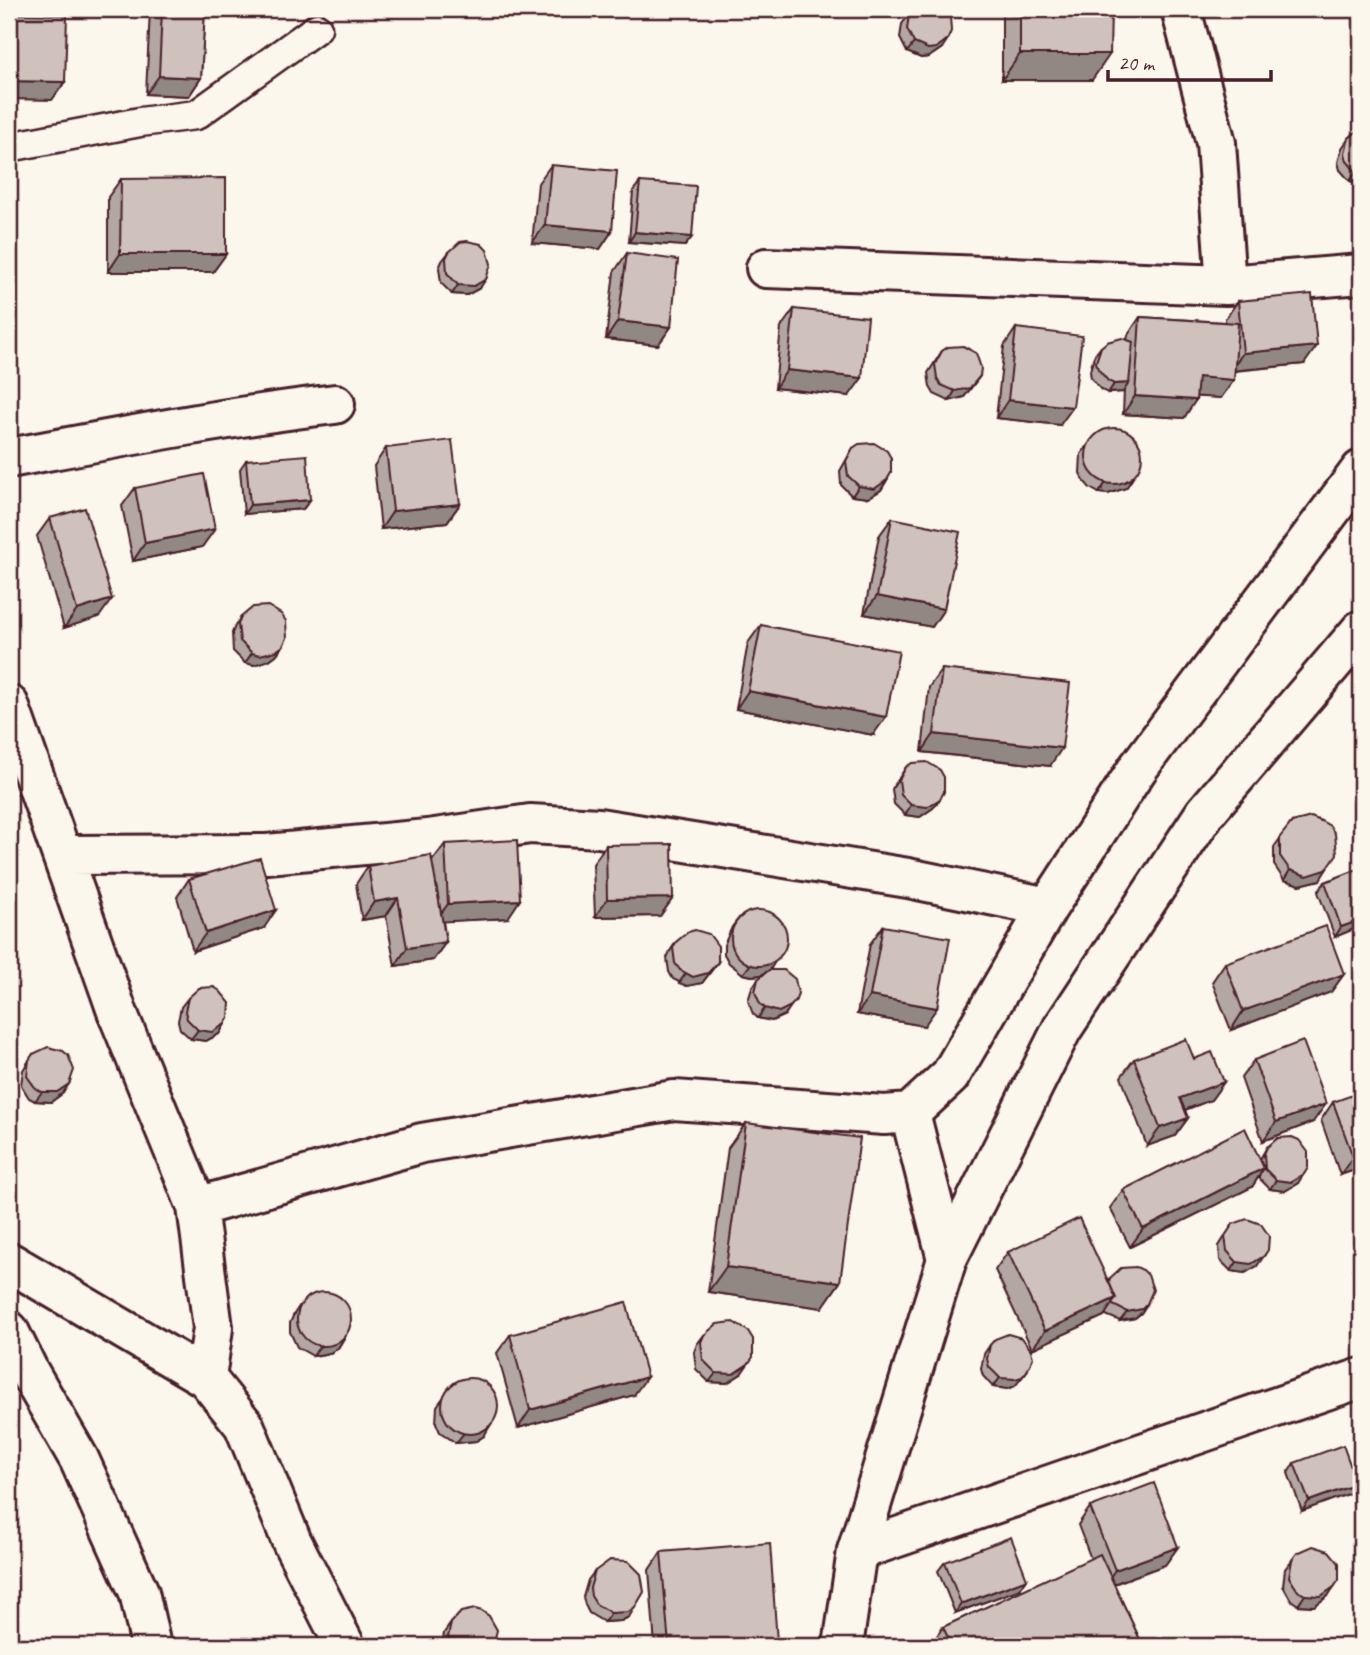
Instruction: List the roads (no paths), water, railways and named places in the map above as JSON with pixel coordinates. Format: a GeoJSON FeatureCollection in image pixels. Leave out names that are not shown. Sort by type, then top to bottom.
{"type":"FeatureCollection","features":[{"type":"Feature","properties":{"kind":"street"},"geometry":{"type":"LineString","coordinates":[[1181,9],[1216,142],[1226,285]]}},
{"type":"Feature","properties":{"kind":"street"},"geometry":{"type":"LineString","coordinates":[[766,268],[1226,285],[1361,274]]}},
{"type":"Feature","properties":{"kind":"street"},"geometry":{"type":"LineString","coordinates":[[9,458],[162,429],[335,404]]}},
{"type":"Feature","properties":{"kind":"street"},"geometry":{"type":"LineString","coordinates":[[197,1207],[422,1143],[674,1100],[884,1115],[910,1113],[950,1076],[1048,907],[1138,768],[1361,470]]}},
{"type":"Feature","properties":{"kind":"street"},"geometry":{"type":"LineString","coordinates":[[843,1646],[857,1551],[947,1259],[1062,1029],[1205,813],[1361,630]]}},
{"type":"Feature","properties":{"kind":"street"},"geometry":{"type":"LineString","coordinates":[[9,705],[118,1014],[197,1207],[213,1328],[206,1378]]}},
{"type":"Feature","properties":{"kind":"street"},"geometry":{"type":"LineString","coordinates":[[64,855],[267,854],[428,839],[530,824],[598,828],[748,852],[908,878],[1048,907]]}},
{"type":"Feature","properties":{"kind":"street"},"geometry":{"type":"LineString","coordinates":[[910,1113],[947,1259]]}},
{"type":"Feature","properties":{"kind":"street"},"geometry":{"type":"LineString","coordinates":[[9,1262],[206,1378],[244,1426],[292,1542],[345,1646]]}},
{"type":"Feature","properties":{"kind":"street"},"geometry":{"type":"LineString","coordinates":[[9,1331],[29,1372],[79,1459],[139,1592],[151,1646]]}},
{"type":"Feature","properties":{"kind":"street"},"geometry":{"type":"LineString","coordinates":[[857,1551],[1361,1378]]}},
{"type":"Feature","properties":{"kind":"lane"},"geometry":{"type":"LineString","coordinates":[[9,147],[140,122],[196,115],[317,28]]}}]}
